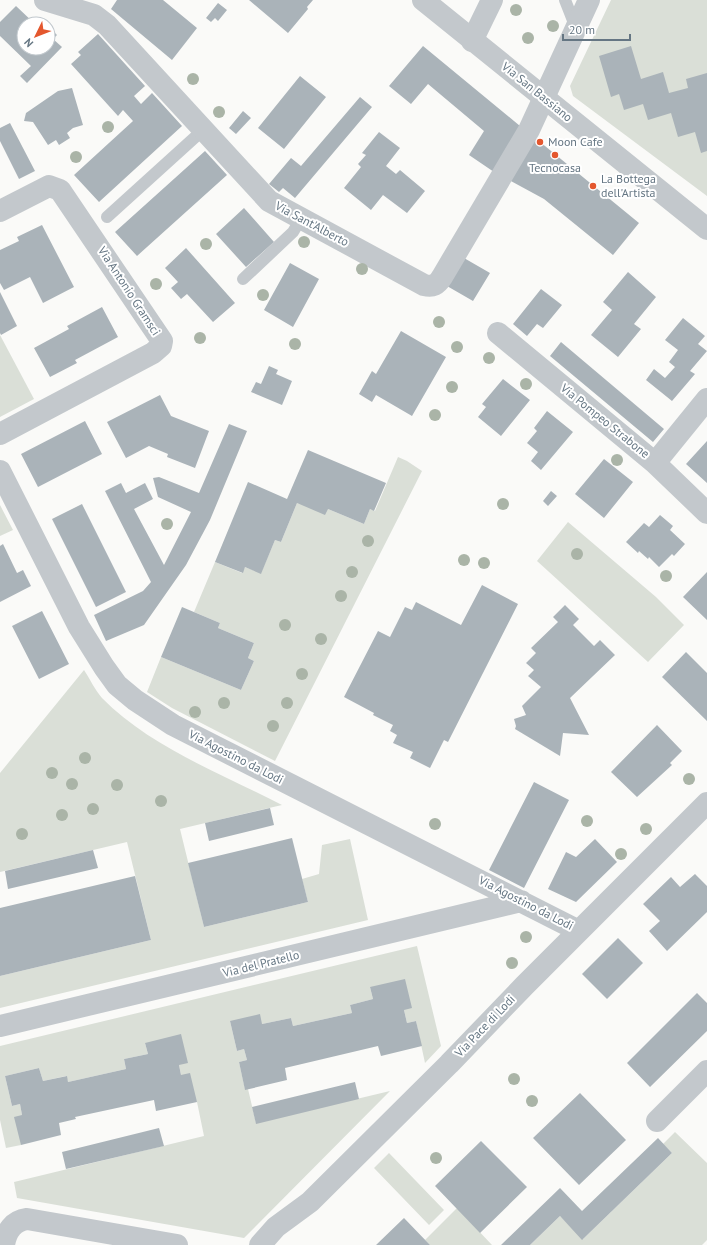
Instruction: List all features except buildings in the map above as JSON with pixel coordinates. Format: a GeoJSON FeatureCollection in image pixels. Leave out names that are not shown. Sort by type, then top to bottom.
{"type":"FeatureCollection","features":[{"type":"Feature","properties":{"kind":"street","name":"Via Sant'Alberto"},"geometry":{"type":"LineString","coordinates":[[44,0],[99,7],[107,25],[202,130],[269,201],[302,217],[424,284],[435,285],[442,277],[529,130],[543,97]]}},
{"type":"Feature","properties":{"kind":"street","name":"Via San Bassiano"},"geometry":{"type":"LineString","coordinates":[[423,0],[707,229]]}},
{"type":"Feature","properties":{"kind":"street"},"geometry":{"type":"LineString","coordinates":[[472,41],[492,0]]}},
{"type":"Feature","properties":{"kind":"street"},"geometry":{"type":"LineString","coordinates":[[543,97],[589,0]]}},
{"type":"Feature","properties":{"kind":"street","name":"Via Antonio Gramsci"},"geometry":{"type":"LineString","coordinates":[[0,211],[49,186],[55,187],[65,195],[159,336],[161,346],[153,353],[0,434]]}},
{"type":"Feature","properties":{"kind":"street","name":"Via Pompeo Strabone"},"geometry":{"type":"LineString","coordinates":[[498,333],[655,462],[707,513]]}},
{"type":"Feature","properties":{"kind":"street"},"geometry":{"type":"LineString","coordinates":[[655,462],[707,399]]}},
{"type":"Feature","properties":{"kind":"street","name":"Via Agostino da Lodi"},"geometry":{"type":"LineString","coordinates":[[0,471],[91,648],[117,685],[135,700],[173,725],[579,931]]}},
{"type":"Feature","properties":{"kind":"street","name":"Via Pace di Lodi"},"geometry":{"type":"LineString","coordinates":[[260,1245],[276,1227],[310,1202],[707,803]]}},
{"type":"Feature","properties":{"kind":"street","name":"Via del Pratello"},"geometry":{"type":"LineString","coordinates":[[0,1026],[521,901]]}},
{"type":"Feature","properties":{"kind":"street"},"geometry":{"type":"LineString","coordinates":[[657,1121],[707,1071]]}},
{"type":"Feature","properties":{"kind":"street"},"geometry":{"type":"LineString","coordinates":[[5,1230],[20,1220],[27,1219],[177,1245]]}},
{"type":"Feature","properties":{"kind":"lane"},"geometry":{"type":"LineString","coordinates":[[565,0],[576,28]]}},
{"type":"Feature","properties":{"kind":"lane"},"geometry":{"type":"LineString","coordinates":[[107,216],[202,130]]}},
{"type":"Feature","properties":{"kind":"lane"},"geometry":{"type":"LineString","coordinates":[[243,279],[293,232],[302,217]]}},
{"type":"Feature","properties":{"kind":"shaded area"},"geometry":{"type":"Polygon","coordinates":[[[611,0],[707,0],[707,196],[573,96],[570,86],[611,0]]]}},
{"type":"Feature","properties":{"kind":"shaded area"},"geometry":{"type":"Polygon","coordinates":[[[0,335],[34,399],[0,417],[0,335]]]}},
{"type":"Feature","properties":{"kind":"shaded area"},"geometry":{"type":"Polygon","coordinates":[[[398,457],[422,471],[275,761],[172,708],[147,692],[161,657],[241,690],[254,661],[248,658],[254,643],[218,628],[220,623],[194,612],[215,562],[242,573],[245,567],[261,573],[275,540],[281,542],[297,503],[328,509],[364,524],[370,509],[375,511],[398,457]]]}},
{"type":"Feature","properties":{"kind":"shaded area"},"geometry":{"type":"Polygon","coordinates":[[[0,505],[13,530],[0,536],[0,505]]]}},
{"type":"Feature","properties":{"kind":"shaded area"},"geometry":{"type":"Polygon","coordinates":[[[568,522],[656,597],[684,625],[648,662],[537,561],[568,522]]]}},
{"type":"Feature","properties":{"kind":"shaded area"},"geometry":{"type":"Polygon","coordinates":[[[84,670],[102,698],[142,731],[188,758],[282,805],[180,829],[204,927],[308,902],[302,879],[319,874],[322,845],[350,839],[368,920],[0,1008],[0,976],[151,940],[127,842],[0,872],[0,773],[84,670]]]}},
{"type":"Feature","properties":{"kind":"shaded area"},"geometry":{"type":"Polygon","coordinates":[[[417,946],[441,1046],[425,1063],[416,1021],[407,1023],[404,1010],[370,987],[373,999],[350,1005],[352,1013],[293,1026],[291,1018],[262,1024],[230,1021],[237,1051],[244,1049],[247,1060],[239,1062],[245,1089],[248,1089],[256,1123],[390,1091],[244,1238],[17,1198],[14,1182],[204,1136],[197,1102],[181,1075],[179,1065],[145,1043],[148,1054],[124,1059],[126,1069],[68,1082],[66,1076],[43,1081],[39,1068],[5,1076],[12,1106],[20,1104],[22,1115],[21,1145],[6,1148],[0,1120],[0,1046],[417,946]]]}},
{"type":"Feature","properties":{"kind":"shaded area"},"geometry":{"type":"Polygon","coordinates":[[[675,1132],[707,1163],[707,1240],[702,1245],[530,1245],[560,1216],[583,1239],[672,1153],[663,1144],[675,1132]]]}},
{"type":"Feature","properties":{"kind":"shaded area"},"geometry":{"type":"Polygon","coordinates":[[[389,1153],[444,1210],[429,1225],[374,1168],[389,1153]]]}},
{"type":"Feature","properties":{"kind":"shaded area"},"geometry":{"type":"Polygon","coordinates":[[[457,1208],[492,1245],[430,1245],[425,1240],[457,1208]]]}},
{"type":"Feature","properties":{"kind":"place","name":"Moon Cafe"},"geometry":{"type":"Point","coordinates":[540,142]}},
{"type":"Feature","properties":{"kind":"place","name":"Tecnocasa"},"geometry":{"type":"Point","coordinates":[555,155]}},
{"type":"Feature","properties":{"kind":"place","name":"La Bottega dell'Artista"},"geometry":{"type":"Point","coordinates":[593,186]}}]}
